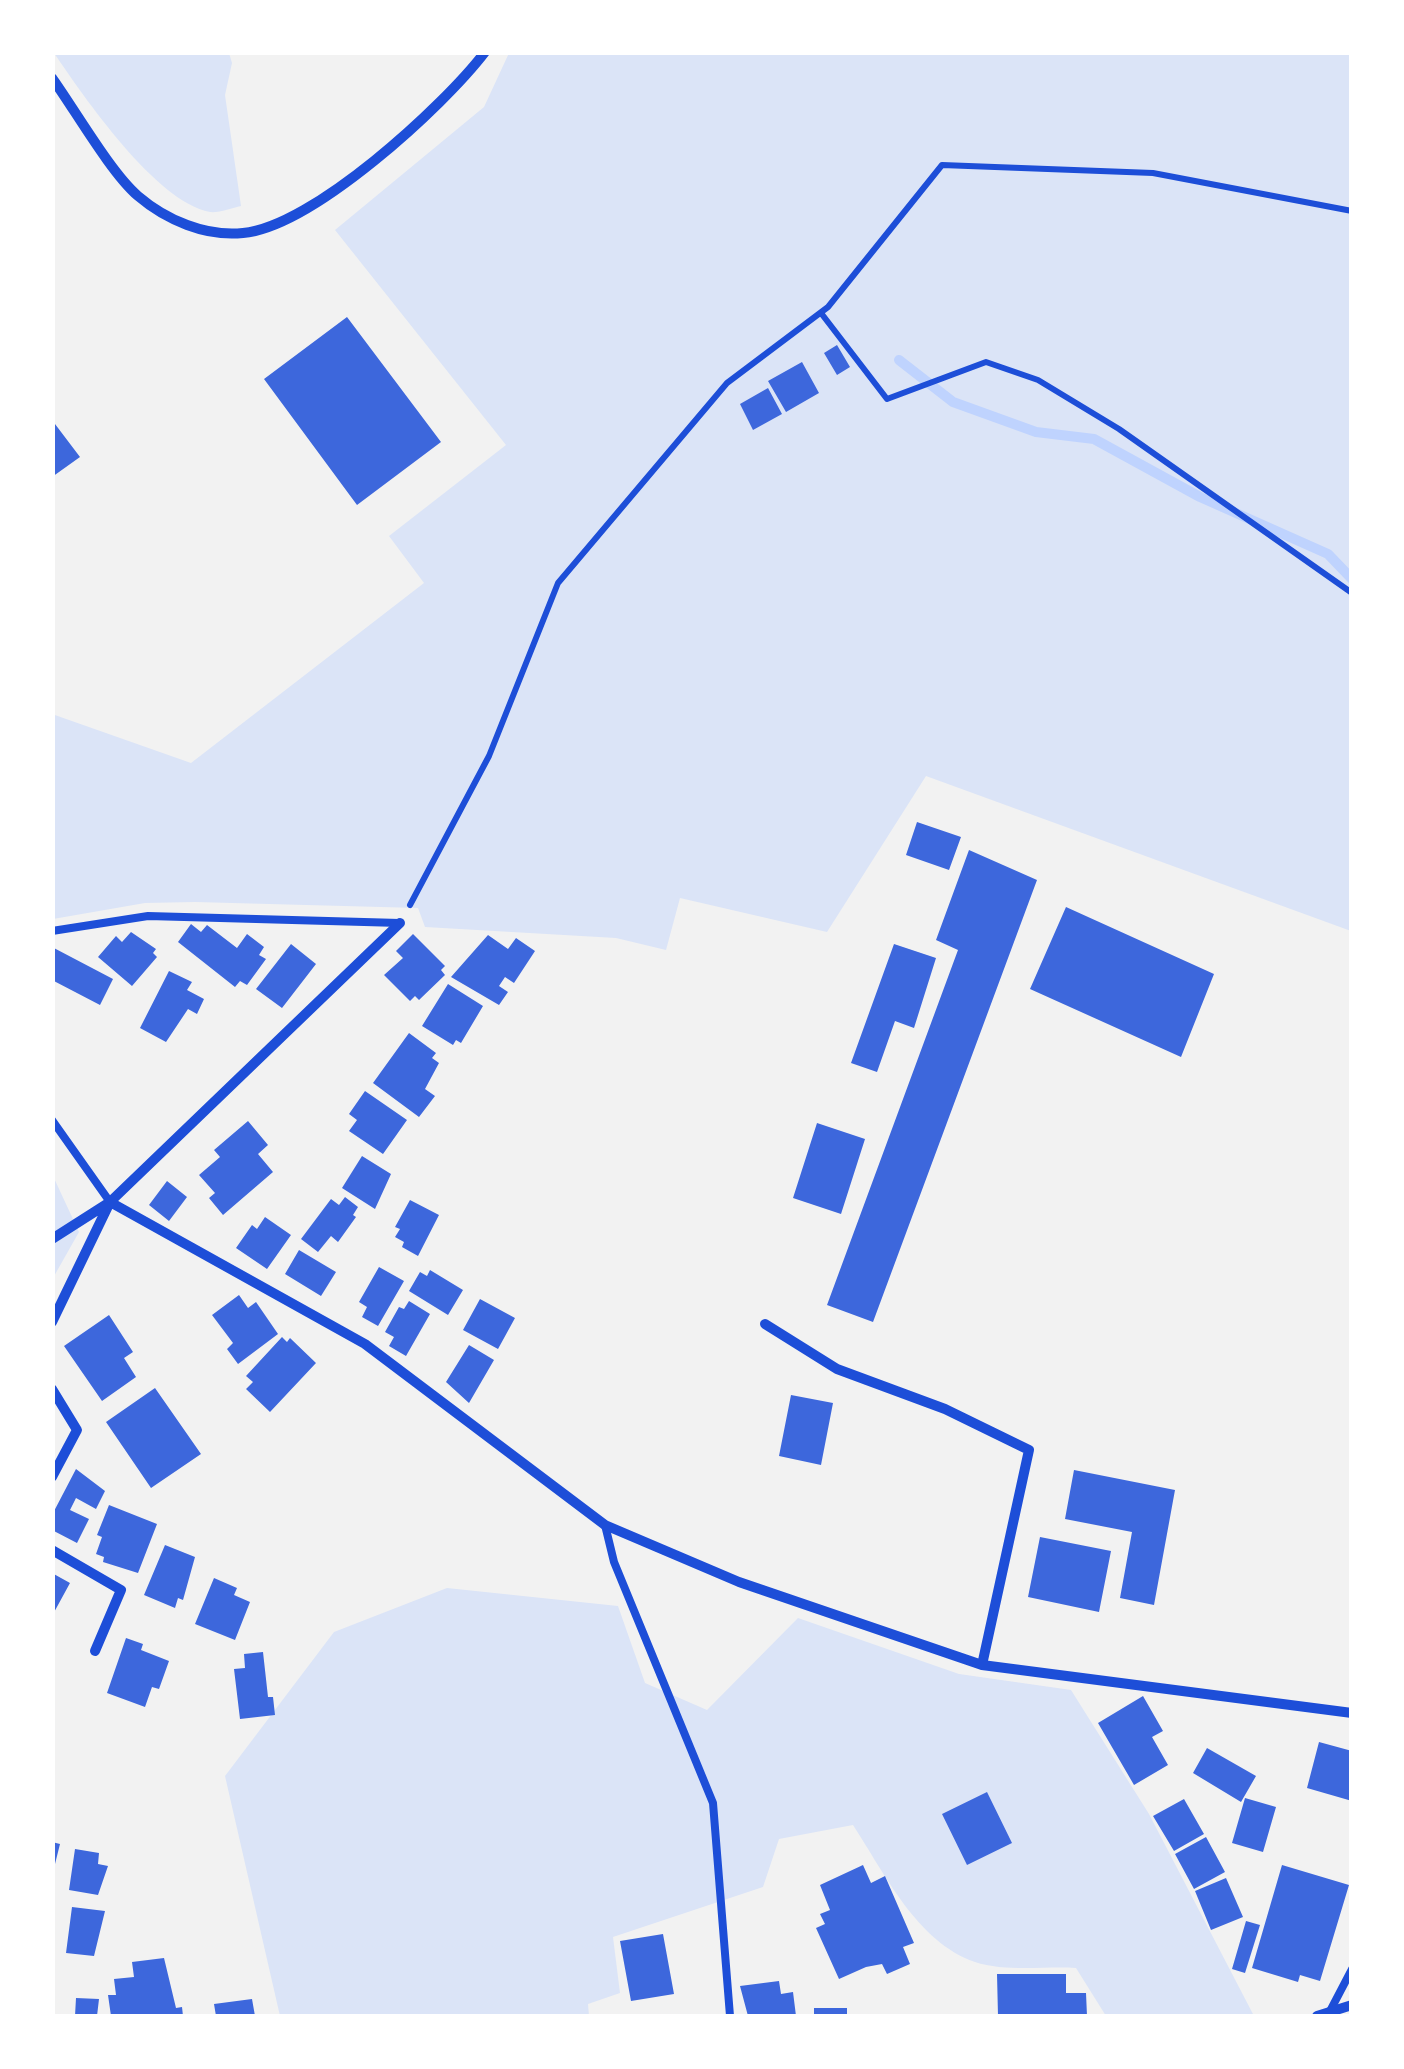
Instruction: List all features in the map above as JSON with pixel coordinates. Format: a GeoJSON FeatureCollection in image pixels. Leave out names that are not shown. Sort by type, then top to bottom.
{"type":"FeatureCollection","features":[{"type":"Feature","properties":{"kind":"street"},"geometry":{"type":"LineString","coordinates":[[52,78],[136,195],[182,225],[242,234],[286,222],[347,181],[458,88],[485,52]]}},
{"type":"Feature","properties":{"kind":"street"},"geometry":{"type":"LineString","coordinates":[[52,1239],[110,1202],[400,924]]}},
{"type":"Feature","properties":{"kind":"street"},"geometry":{"type":"LineString","coordinates":[[52,1322],[110,1202]]}},
{"type":"Feature","properties":{"kind":"street"},"geometry":{"type":"LineString","coordinates":[[110,1202],[366,1344],[605,1525],[740,1582],[982,1665],[1352,1713]]}},
{"type":"Feature","properties":{"kind":"street"},"geometry":{"type":"LineString","coordinates":[[765,1324],[837,1369],[945,1409],[1029,1450],[982,1665]]}},
{"type":"Feature","properties":{"kind":"street"},"geometry":{"type":"LineString","coordinates":[[52,1389],[76,1430],[52,1477]]}},
{"type":"Feature","properties":{"kind":"street"},"geometry":{"type":"LineString","coordinates":[[52,1550],[120,1590],[96,1651]]}},
{"type":"Feature","properties":{"kind":"street"},"geometry":{"type":"LineString","coordinates":[[1317,2016],[1352,2005]]}},
{"type":"Feature","properties":{"kind":"lane"},"geometry":{"type":"LineString","coordinates":[[52,930],[148,916],[400,924]]}},
{"type":"Feature","properties":{"kind":"lane"},"geometry":{"type":"LineString","coordinates":[[52,1120],[110,1202]]}},
{"type":"Feature","properties":{"kind":"lane"},"geometry":{"type":"LineString","coordinates":[[605,1525],[614,1562],[713,1803],[730,2016]]}},
{"type":"Feature","properties":{"kind":"lane"},"geometry":{"type":"LineString","coordinates":[[1330,2013],[1352,1969]]}},
{"type":"Feature","properties":{"kind":"path"},"geometry":{"type":"LineString","coordinates":[[400,924],[489,756],[558,583],[727,383],[821,313],[942,165],[1152,173],[1352,211]]}},
{"type":"Feature","properties":{"kind":"path"},"geometry":{"type":"LineString","coordinates":[[821,313],[887,399],[986,362],[1038,380],[1119,429],[1352,593]]}},
{"type":"Feature","properties":{"kind":"shaded area"},"geometry":{"type":"Polygon","coordinates":[[[54,53],[229,53],[232,63],[225,95],[241,206],[210,212],[167,189],[123,145],[54,53]]]}},
{"type":"Feature","properties":{"kind":"shaded area"},"geometry":{"type":"Polygon","coordinates":[[[509,53],[1351,53],[1351,931],[926,776],[827,932],[680,898],[666,950],[616,938],[425,927],[418,908],[145,903],[53,919],[52,714],[191,763],[424,583],[389,536],[506,445],[335,230],[484,107],[509,53]]]}},
{"type":"Feature","properties":{"kind":"shaded area"},"geometry":{"type":"Polygon","coordinates":[[[53,1176],[79,1232],[53,1278],[53,1176]]]}},
{"type":"Feature","properties":{"kind":"shaded area"},"geometry":{"type":"Polygon","coordinates":[[[447,1588],[618,1606],[645,1683],[707,1710],[798,1618],[959,1674],[1071,1690],[1149,1814],[1254,2016],[1106,2016],[1076,1968],[999,1967],[954,1952],[919,1923],[853,1825],[779,1839],[763,1887],[613,1937],[620,1993],[588,2004],[589,2016],[280,2016],[225,1776],[334,1632],[447,1588]]]}},
{"type":"Feature","properties":{"kind":"building"},"geometry":{"type":"Polygon","coordinates":[[[347,317],[441,442],[357,505],[264,379],[347,317]]]}},
{"type":"Feature","properties":{"kind":"building"},"geometry":{"type":"Polygon","coordinates":[[[837,345],[850,367],[837,375],[824,353],[837,345]]]}},
{"type":"Feature","properties":{"kind":"building"},"geometry":{"type":"Polygon","coordinates":[[[802,362],[819,393],[786,412],[768,381],[802,362]]]}},
{"type":"Feature","properties":{"kind":"building"},"geometry":{"type":"Polygon","coordinates":[[[768,388],[782,414],[753,430],[740,404],[768,388]]]}},
{"type":"Feature","properties":{"kind":"building"},"geometry":{"type":"Polygon","coordinates":[[[55,424],[80,457],[52,477],[52,426],[55,424]]]}},
{"type":"Feature","properties":{"kind":"building"},"geometry":{"type":"Polygon","coordinates":[[[917,822],[961,837],[949,870],[906,855],[917,822]]]}},
{"type":"Feature","properties":{"kind":"building"},"geometry":{"type":"Polygon","coordinates":[[[969,850],[1037,880],[873,1322],[827,1305],[958,950],[936,940],[969,850]]]}},
{"type":"Feature","properties":{"kind":"building"},"geometry":{"type":"Polygon","coordinates":[[[1066,907],[1214,974],[1181,1057],[1030,989],[1066,907]]]}},
{"type":"Feature","properties":{"kind":"building"},"geometry":{"type":"Polygon","coordinates":[[[191,924],[201,932],[207,925],[237,948],[247,934],[264,947],[259,955],[266,959],[247,985],[240,981],[235,987],[178,942],[191,924]]]}},
{"type":"Feature","properties":{"kind":"building"},"geometry":{"type":"Polygon","coordinates":[[[131,932],[156,949],[153,953],[157,957],[132,986],[98,957],[116,936],[122,942],[131,932]]]}},
{"type":"Feature","properties":{"kind":"building"},"geometry":{"type":"Polygon","coordinates":[[[413,934],[445,966],[441,970],[445,975],[419,1000],[415,996],[410,1001],[384,975],[403,958],[396,951],[413,934]]]}},
{"type":"Feature","properties":{"kind":"building"},"geometry":{"type":"Polygon","coordinates":[[[488,935],[508,949],[516,938],[535,951],[514,983],[505,977],[499,986],[508,992],[499,1005],[451,977],[488,935]]]}},
{"type":"Feature","properties":{"kind":"building"},"geometry":{"type":"Polygon","coordinates":[[[291,944],[316,964],[282,1008],[256,989],[291,944]]]}},
{"type":"Feature","properties":{"kind":"building"},"geometry":{"type":"Polygon","coordinates":[[[894,944],[936,958],[914,1028],[895,1021],[877,1072],[851,1063],[894,944]]]}},
{"type":"Feature","properties":{"kind":"building"},"geometry":{"type":"Polygon","coordinates":[[[52,947],[113,979],[100,1005],[52,980],[52,947]]]}},
{"type":"Feature","properties":{"kind":"building"},"geometry":{"type":"Polygon","coordinates":[[[169,971],[192,982],[187,990],[204,999],[197,1014],[188,1009],[166,1042],[140,1028],[169,971]]]}},
{"type":"Feature","properties":{"kind":"building"},"geometry":{"type":"Polygon","coordinates":[[[448,984],[483,1006],[461,1043],[456,1040],[453,1045],[422,1026],[448,984]]]}},
{"type":"Feature","properties":{"kind":"building"},"geometry":{"type":"Polygon","coordinates":[[[409,1033],[436,1053],[432,1058],[439,1063],[425,1089],[435,1096],[419,1117],[373,1083],[409,1033]]]}},
{"type":"Feature","properties":{"kind":"building"},"geometry":{"type":"Polygon","coordinates":[[[365,1091],[407,1120],[383,1154],[349,1131],[357,1120],[349,1114],[365,1091]]]}},
{"type":"Feature","properties":{"kind":"building"},"geometry":{"type":"Polygon","coordinates":[[[248,1121],[268,1145],[258,1154],[273,1172],[223,1215],[209,1198],[215,1193],[199,1175],[220,1157],[214,1150],[248,1121]]]}},
{"type":"Feature","properties":{"kind":"building"},"geometry":{"type":"Polygon","coordinates":[[[817,1123],[865,1139],[841,1214],[793,1198],[817,1123]]]}},
{"type":"Feature","properties":{"kind":"building"},"geometry":{"type":"Polygon","coordinates":[[[362,1156],[391,1174],[375,1209],[342,1188],[362,1156]]]}},
{"type":"Feature","properties":{"kind":"building"},"geometry":{"type":"Polygon","coordinates":[[[167,1181],[187,1197],[169,1221],[149,1205],[167,1181]]]}},
{"type":"Feature","properties":{"kind":"building"},"geometry":{"type":"Polygon","coordinates":[[[345,1197],[358,1207],[353,1215],[356,1217],[338,1242],[331,1236],[318,1252],[301,1239],[331,1199],[339,1205],[345,1197]]]}},
{"type":"Feature","properties":{"kind":"building"},"geometry":{"type":"Polygon","coordinates":[[[410,1200],[439,1215],[418,1256],[402,1247],[404,1242],[395,1237],[400,1229],[395,1227],[410,1200]]]}},
{"type":"Feature","properties":{"kind":"building"},"geometry":{"type":"Polygon","coordinates":[[[265,1217],[291,1235],[267,1269],[236,1248],[252,1225],[257,1229],[265,1217]]]}},
{"type":"Feature","properties":{"kind":"building"},"geometry":{"type":"Polygon","coordinates":[[[299,1250],[336,1272],[321,1296],[285,1274],[299,1250]]]}},
{"type":"Feature","properties":{"kind":"building"},"geometry":{"type":"Polygon","coordinates":[[[379,1267],[404,1281],[378,1326],[362,1317],[367,1307],[359,1302],[379,1267]]]}},
{"type":"Feature","properties":{"kind":"building"},"geometry":{"type":"Polygon","coordinates":[[[430,1270],[463,1290],[448,1315],[409,1291],[420,1272],[427,1276],[430,1270]]]}},
{"type":"Feature","properties":{"kind":"building"},"geometry":{"type":"Polygon","coordinates":[[[239,1295],[248,1308],[256,1302],[278,1334],[238,1364],[227,1349],[233,1343],[212,1315],[239,1295]]]}},
{"type":"Feature","properties":{"kind":"building"},"geometry":{"type":"Polygon","coordinates":[[[480,1299],[515,1318],[498,1349],[463,1330],[480,1299]]]}},
{"type":"Feature","properties":{"kind":"building"},"geometry":{"type":"Polygon","coordinates":[[[409,1301],[430,1314],[406,1356],[389,1346],[394,1337],[385,1332],[399,1307],[404,1309],[409,1301]]]}},
{"type":"Feature","properties":{"kind":"building"},"geometry":{"type":"Polygon","coordinates":[[[109,1315],[133,1352],[124,1358],[136,1377],[102,1401],[64,1346],[109,1315]]]}},
{"type":"Feature","properties":{"kind":"building"},"geometry":{"type":"Polygon","coordinates":[[[282,1337],[287,1342],[290,1338],[316,1363],[270,1412],[246,1389],[253,1382],[246,1376],[282,1337]]]}},
{"type":"Feature","properties":{"kind":"building"},"geometry":{"type":"Polygon","coordinates":[[[469,1345],[494,1360],[469,1403],[446,1382],[469,1345]]]}},
{"type":"Feature","properties":{"kind":"building"},"geometry":{"type":"Polygon","coordinates":[[[155,1388],[201,1454],[151,1488],[106,1422],[155,1388]]]}},
{"type":"Feature","properties":{"kind":"building"},"geometry":{"type":"Polygon","coordinates":[[[791,1395],[833,1403],[821,1465],[779,1456],[791,1395]]]}},
{"type":"Feature","properties":{"kind":"building"},"geometry":{"type":"Polygon","coordinates":[[[76,1469],[105,1491],[96,1509],[76,1498],[70,1510],[89,1519],[77,1543],[52,1530],[52,1515],[76,1469]]]}},
{"type":"Feature","properties":{"kind":"building"},"geometry":{"type":"Polygon","coordinates":[[[1074,1470],[1175,1490],[1154,1605],[1120,1598],[1132,1532],[1065,1519],[1074,1470]]]}},
{"type":"Feature","properties":{"kind":"building"},"geometry":{"type":"Polygon","coordinates":[[[109,1505],[157,1524],[138,1573],[103,1562],[104,1557],[96,1554],[102,1537],[97,1535],[109,1505]]]}},
{"type":"Feature","properties":{"kind":"building"},"geometry":{"type":"Polygon","coordinates":[[[1040,1537],[1111,1551],[1099,1612],[1028,1597],[1040,1537]]]}},
{"type":"Feature","properties":{"kind":"building"},"geometry":{"type":"Polygon","coordinates":[[[165,1545],[195,1557],[183,1600],[178,1598],[175,1608],[144,1595],[165,1545]]]}},
{"type":"Feature","properties":{"kind":"building"},"geometry":{"type":"Polygon","coordinates":[[[52,1573],[70,1583],[52,1616],[52,1573]]]}},
{"type":"Feature","properties":{"kind":"building"},"geometry":{"type":"Polygon","coordinates":[[[214,1578],[237,1588],[234,1595],[250,1602],[235,1640],[195,1624],[214,1578]]]}},
{"type":"Feature","properties":{"kind":"building"},"geometry":{"type":"Polygon","coordinates":[[[126,1638],[143,1644],[141,1650],[169,1661],[159,1689],[152,1687],[145,1707],[107,1693],[126,1638]]]}},
{"type":"Feature","properties":{"kind":"building"},"geometry":{"type":"Polygon","coordinates":[[[263,1652],[268,1697],[273,1697],[275,1715],[240,1719],[234,1669],[245,1668],[244,1654],[263,1652]]]}},
{"type":"Feature","properties":{"kind":"building"},"geometry":{"type":"Polygon","coordinates":[[[1143,1696],[1163,1731],[1152,1737],[1168,1765],[1134,1785],[1098,1723],[1143,1696]]]}},
{"type":"Feature","properties":{"kind":"building"},"geometry":{"type":"Polygon","coordinates":[[[1319,1742],[1352,1751],[1352,1801],[1307,1788],[1319,1742]]]}},
{"type":"Feature","properties":{"kind":"building"},"geometry":{"type":"Polygon","coordinates":[[[1207,1748],[1256,1776],[1241,1802],[1193,1773],[1207,1748]]]}},
{"type":"Feature","properties":{"kind":"building"},"geometry":{"type":"Polygon","coordinates":[[[987,1792],[1012,1843],[967,1865],[942,1814],[987,1792]]]}},
{"type":"Feature","properties":{"kind":"building"},"geometry":{"type":"Polygon","coordinates":[[[1245,1798],[1276,1807],[1263,1852],[1232,1843],[1245,1798]]]}},
{"type":"Feature","properties":{"kind":"building"},"geometry":{"type":"Polygon","coordinates":[[[1184,1799],[1204,1834],[1174,1851],[1153,1816],[1184,1799]]]}},
{"type":"Feature","properties":{"kind":"building"},"geometry":{"type":"Polygon","coordinates":[[[1206,1837],[1225,1872],[1194,1889],[1175,1854],[1206,1837]]]}},
{"type":"Feature","properties":{"kind":"building"},"geometry":{"type":"Polygon","coordinates":[[[52,1842],[60,1844],[54,1868],[52,1867],[52,1842]]]}},
{"type":"Feature","properties":{"kind":"building"},"geometry":{"type":"Polygon","coordinates":[[[75,1849],[99,1853],[98,1864],[108,1866],[98,1895],[69,1890],[75,1849]]]}},
{"type":"Feature","properties":{"kind":"building"},"geometry":{"type":"Polygon","coordinates":[[[863,1865],[871,1883],[885,1876],[914,1943],[903,1947],[910,1964],[887,1974],[882,1964],[866,1967],[839,1979],[816,1928],[825,1924],[820,1914],[830,1910],[820,1885],[863,1865]]]}},
{"type":"Feature","properties":{"kind":"building"},"geometry":{"type":"Polygon","coordinates":[[[1282,1865],[1349,1885],[1320,1981],[1300,1975],[1298,1982],[1252,1968],[1282,1865]]]}},
{"type":"Feature","properties":{"kind":"building"},"geometry":{"type":"Polygon","coordinates":[[[1226,1878],[1243,1917],[1211,1930],[1195,1891],[1226,1878]]]}},
{"type":"Feature","properties":{"kind":"building"},"geometry":{"type":"Polygon","coordinates":[[[72,1907],[105,1911],[94,1956],[66,1953],[72,1907]]]}},
{"type":"Feature","properties":{"kind":"building"},"geometry":{"type":"Polygon","coordinates":[[[1246,1921],[1260,1925],[1245,1973],[1232,1969],[1246,1921]]]}},
{"type":"Feature","properties":{"kind":"building"},"geometry":{"type":"Polygon","coordinates":[[[663,1934],[674,1994],[631,2001],[620,1941],[663,1934]]]}},
{"type":"Feature","properties":{"kind":"building"},"geometry":{"type":"Polygon","coordinates":[[[164,1958],[176,2008],[182,2007],[183,2016],[111,2016],[108,1995],[116,1995],[114,1979],[134,1977],[132,1962],[164,1958]]]}},
{"type":"Feature","properties":{"kind":"building"},"geometry":{"type":"Polygon","coordinates":[[[997,1974],[1066,1974],[1066,1993],[1086,1993],[1087,2016],[998,2016],[997,1974]]]}},
{"type":"Feature","properties":{"kind":"building"},"geometry":{"type":"Polygon","coordinates":[[[779,1981],[781,1994],[793,1992],[796,2016],[748,2016],[740,1986],[779,1981]]]}},
{"type":"Feature","properties":{"kind":"building"},"geometry":{"type":"Polygon","coordinates":[[[76,1998],[99,1999],[97,2016],[75,2016],[76,1998]]]}},
{"type":"Feature","properties":{"kind":"building"},"geometry":{"type":"Polygon","coordinates":[[[252,1999],[255,2016],[216,2016],[214,2004],[252,1999]]]}},
{"type":"Feature","properties":{"kind":"building"},"geometry":{"type":"Polygon","coordinates":[[[814,2008],[847,2008],[847,2016],[814,2016],[814,2008]]]}},
{"type":"Feature","properties":{"kind":"waterway"},"geometry":{"type":"LineString","coordinates":[[899,360],[953,402],[1036,432],[1094,439],[1200,497],[1328,554],[1352,579]]}}]}
